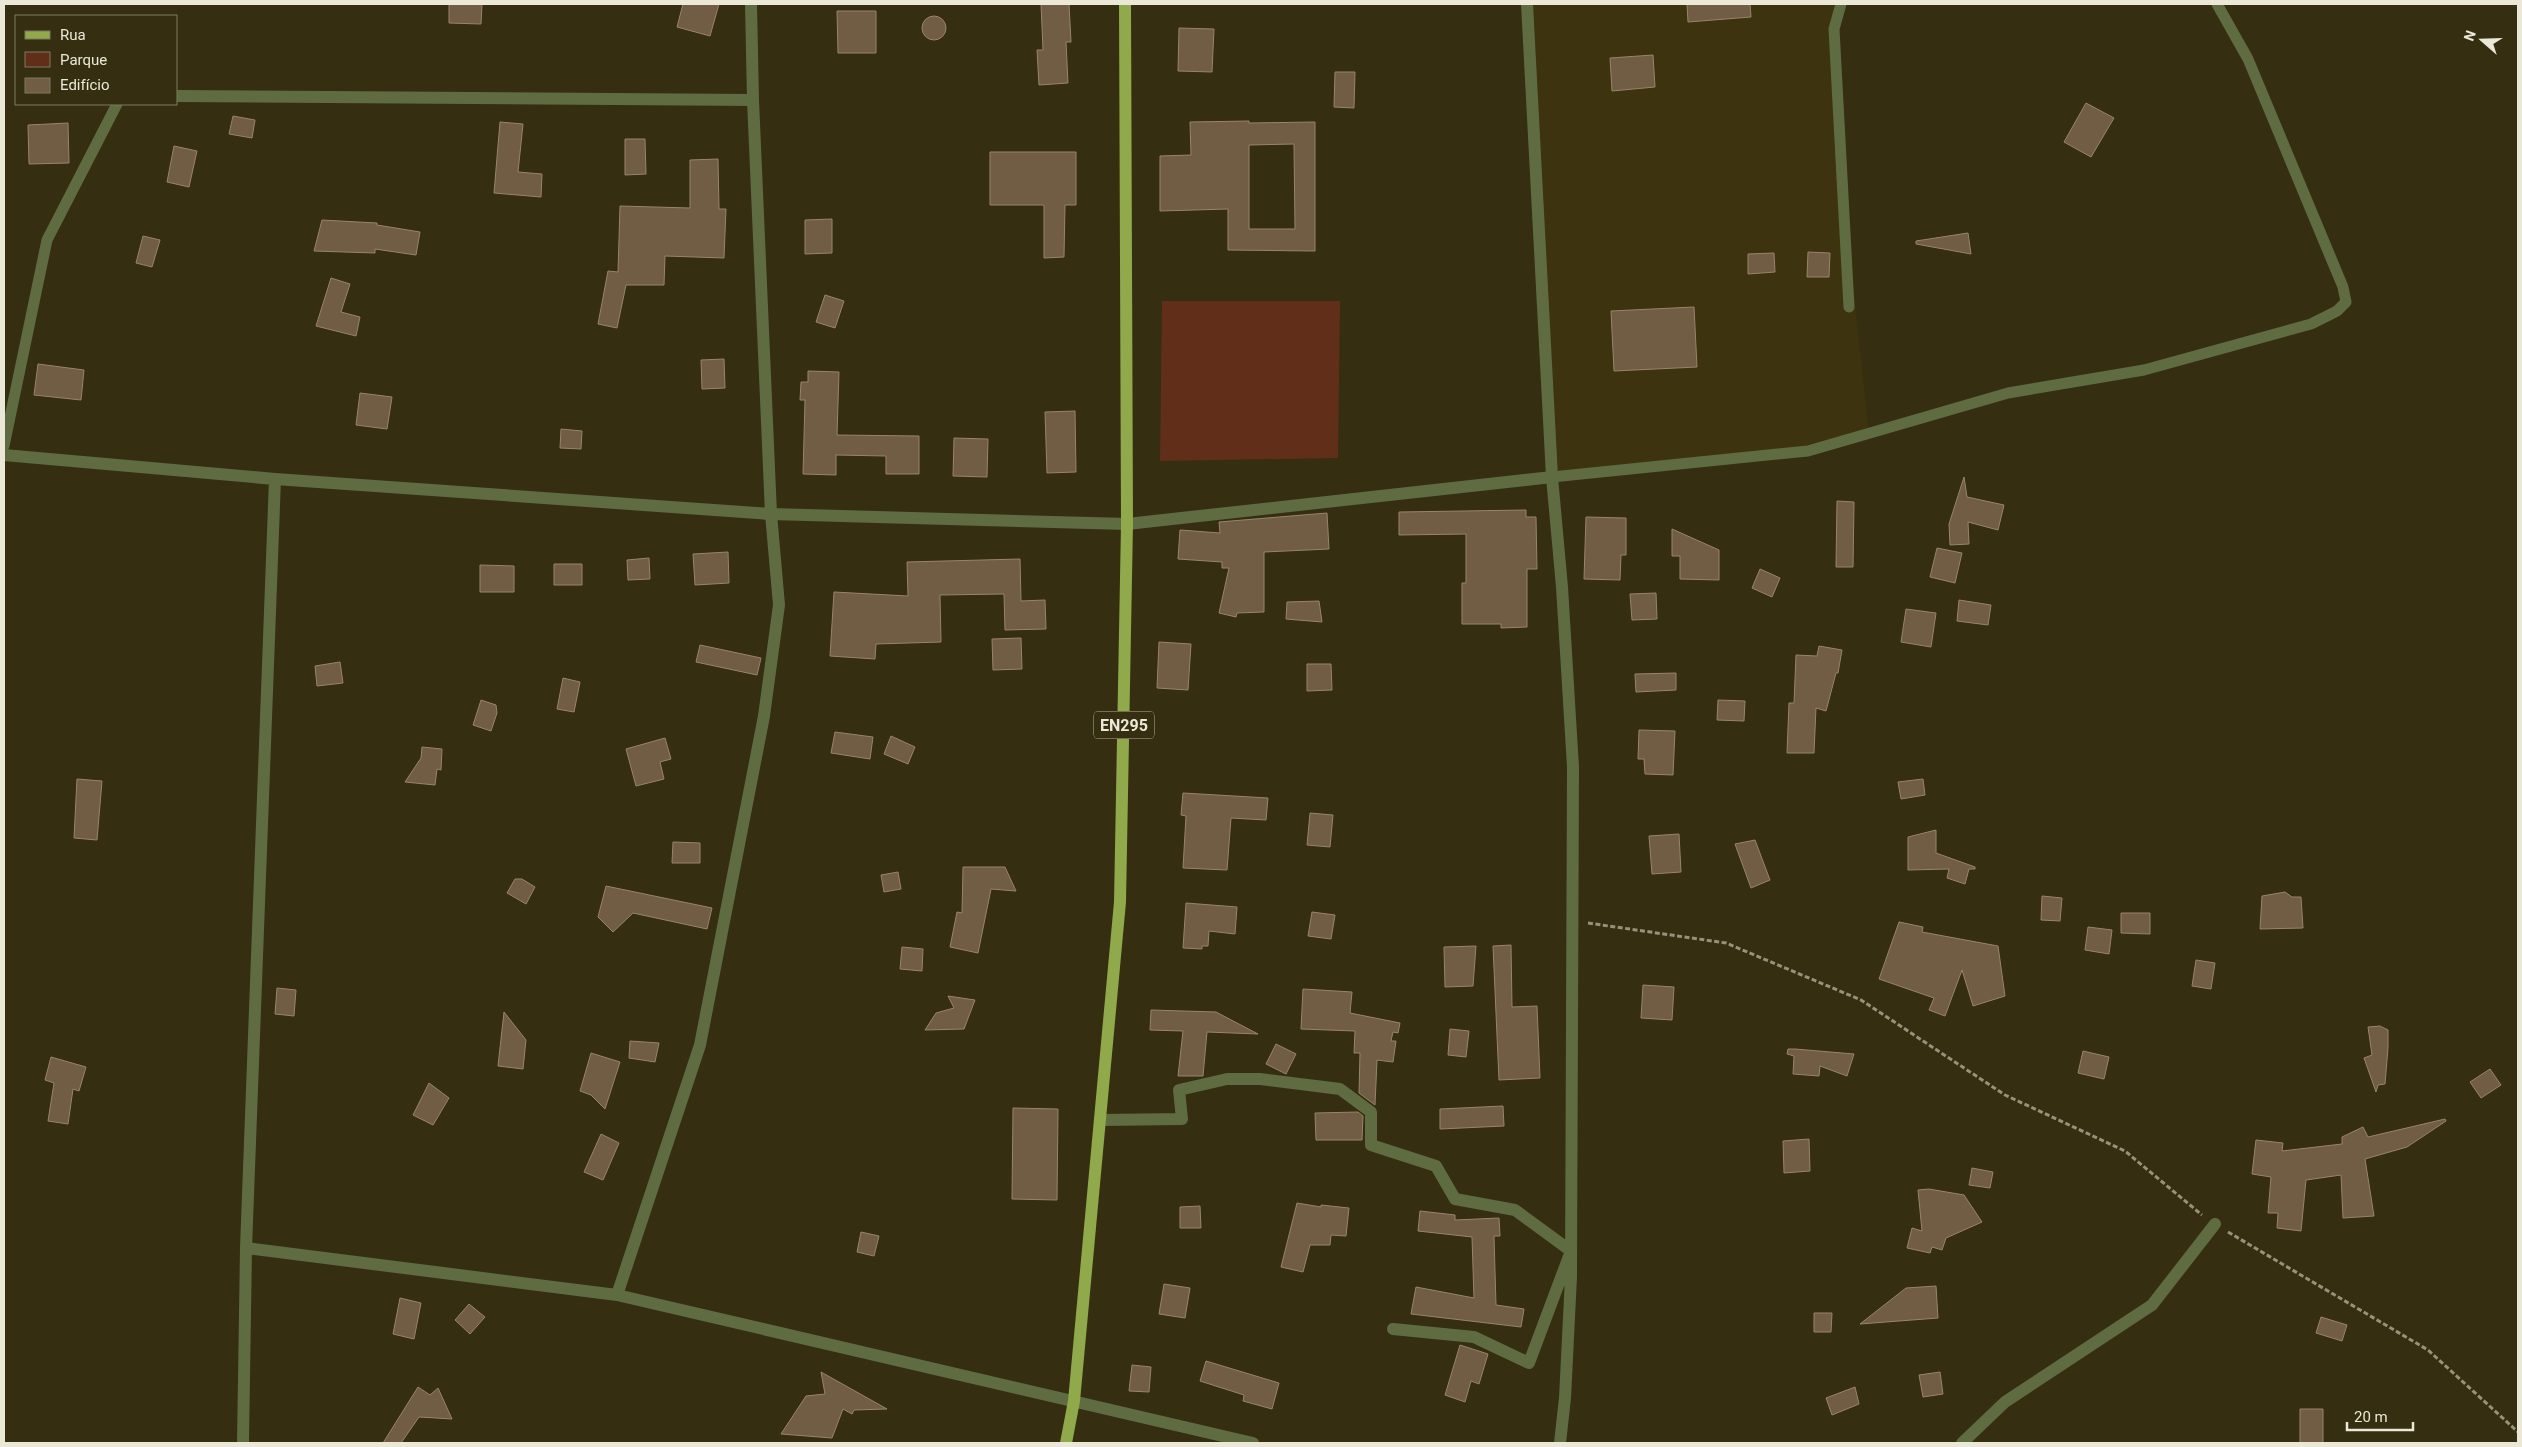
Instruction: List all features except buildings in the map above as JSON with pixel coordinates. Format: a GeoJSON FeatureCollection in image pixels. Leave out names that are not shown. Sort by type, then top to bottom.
{"type":"FeatureCollection","features":[{"type":"Feature","properties":{"kind":"main road","name":"EN295"},"geometry":{"type":"LineString","coordinates":[[1066,1443],[1074,1401],[1120,902],[1127,524],[1125,4]]}},
{"type":"Feature","properties":{"kind":"street"},"geometry":{"type":"LineString","coordinates":[[616,1295],[700,1045],[764,716],[778,614],[771,514],[753,100],[751,4]]}},
{"type":"Feature","properties":{"kind":"street"},"geometry":{"type":"LineString","coordinates":[[1527,4],[1552,477],[1562,587],[1573,767],[1571,1251],[1565,1398],[1560,1443]]}},
{"type":"Feature","properties":{"kind":"street"},"geometry":{"type":"LineString","coordinates":[[178,96],[753,100]]}},
{"type":"Feature","properties":{"kind":"street"},"geometry":{"type":"LineString","coordinates":[[4,455],[275,479],[771,514],[1127,524],[1552,477]]}},
{"type":"Feature","properties":{"kind":"street"},"geometry":{"type":"LineString","coordinates":[[243,1443],[246,1248],[275,479]]}},
{"type":"Feature","properties":{"kind":"street"},"geometry":{"type":"LineString","coordinates":[[1100,1120],[1182,1119],[1178,1090],[1228,1079],[1260,1079],[1340,1089],[1370,1112],[1371,1145],[1436,1166],[1455,1199],[1515,1210],[1571,1251]]}},
{"type":"Feature","properties":{"kind":"street"},"geometry":{"type":"LineString","coordinates":[[1962,1443],[2005,1402],[2152,1305],[2215,1224]]}},
{"type":"Feature","properties":{"kind":"street"},"geometry":{"type":"LineString","coordinates":[[246,1248],[616,1295],[1253,1443]]}},
{"type":"Feature","properties":{"kind":"street"},"geometry":{"type":"LineString","coordinates":[[1393,1329],[1474,1337],[1529,1363],[1571,1251]]}},
{"type":"Feature","properties":{"kind":"lane"},"geometry":{"type":"LineString","coordinates":[[1841,4],[1834,29],[1848,307]]}},
{"type":"Feature","properties":{"kind":"lane"},"geometry":{"type":"LineString","coordinates":[[1552,477],[1808,451],[2008,393],[2144,370],[2311,324],[2338,311],[2346,302],[2343,287],[2248,59],[2218,4]]}},
{"type":"Feature","properties":{"kind":"lane"},"geometry":{"type":"LineString","coordinates":[[4,446],[46,240],[117,105]]}},
{"type":"Feature","properties":{"kind":"path"},"geometry":{"type":"LineString","coordinates":[[1571,920],[1726,943],[1862,1000],[2005,1095],[2125,1151],[2215,1224],[2428,1350],[2518,1432]]}},
{"type":"Feature","properties":{"kind":"shaded area"},"geometry":{"type":"Polygon","coordinates":[[[1527,4],[1834,4],[1845,213],[1869,434],[1808,451],[1552,477],[1527,4]]]}},
{"type":"Feature","properties":{"kind":"green space"},"geometry":{"type":"Polygon","coordinates":[[[1162,301],[1340,301],[1338,458],[1160,461],[1162,301]]]}}]}
